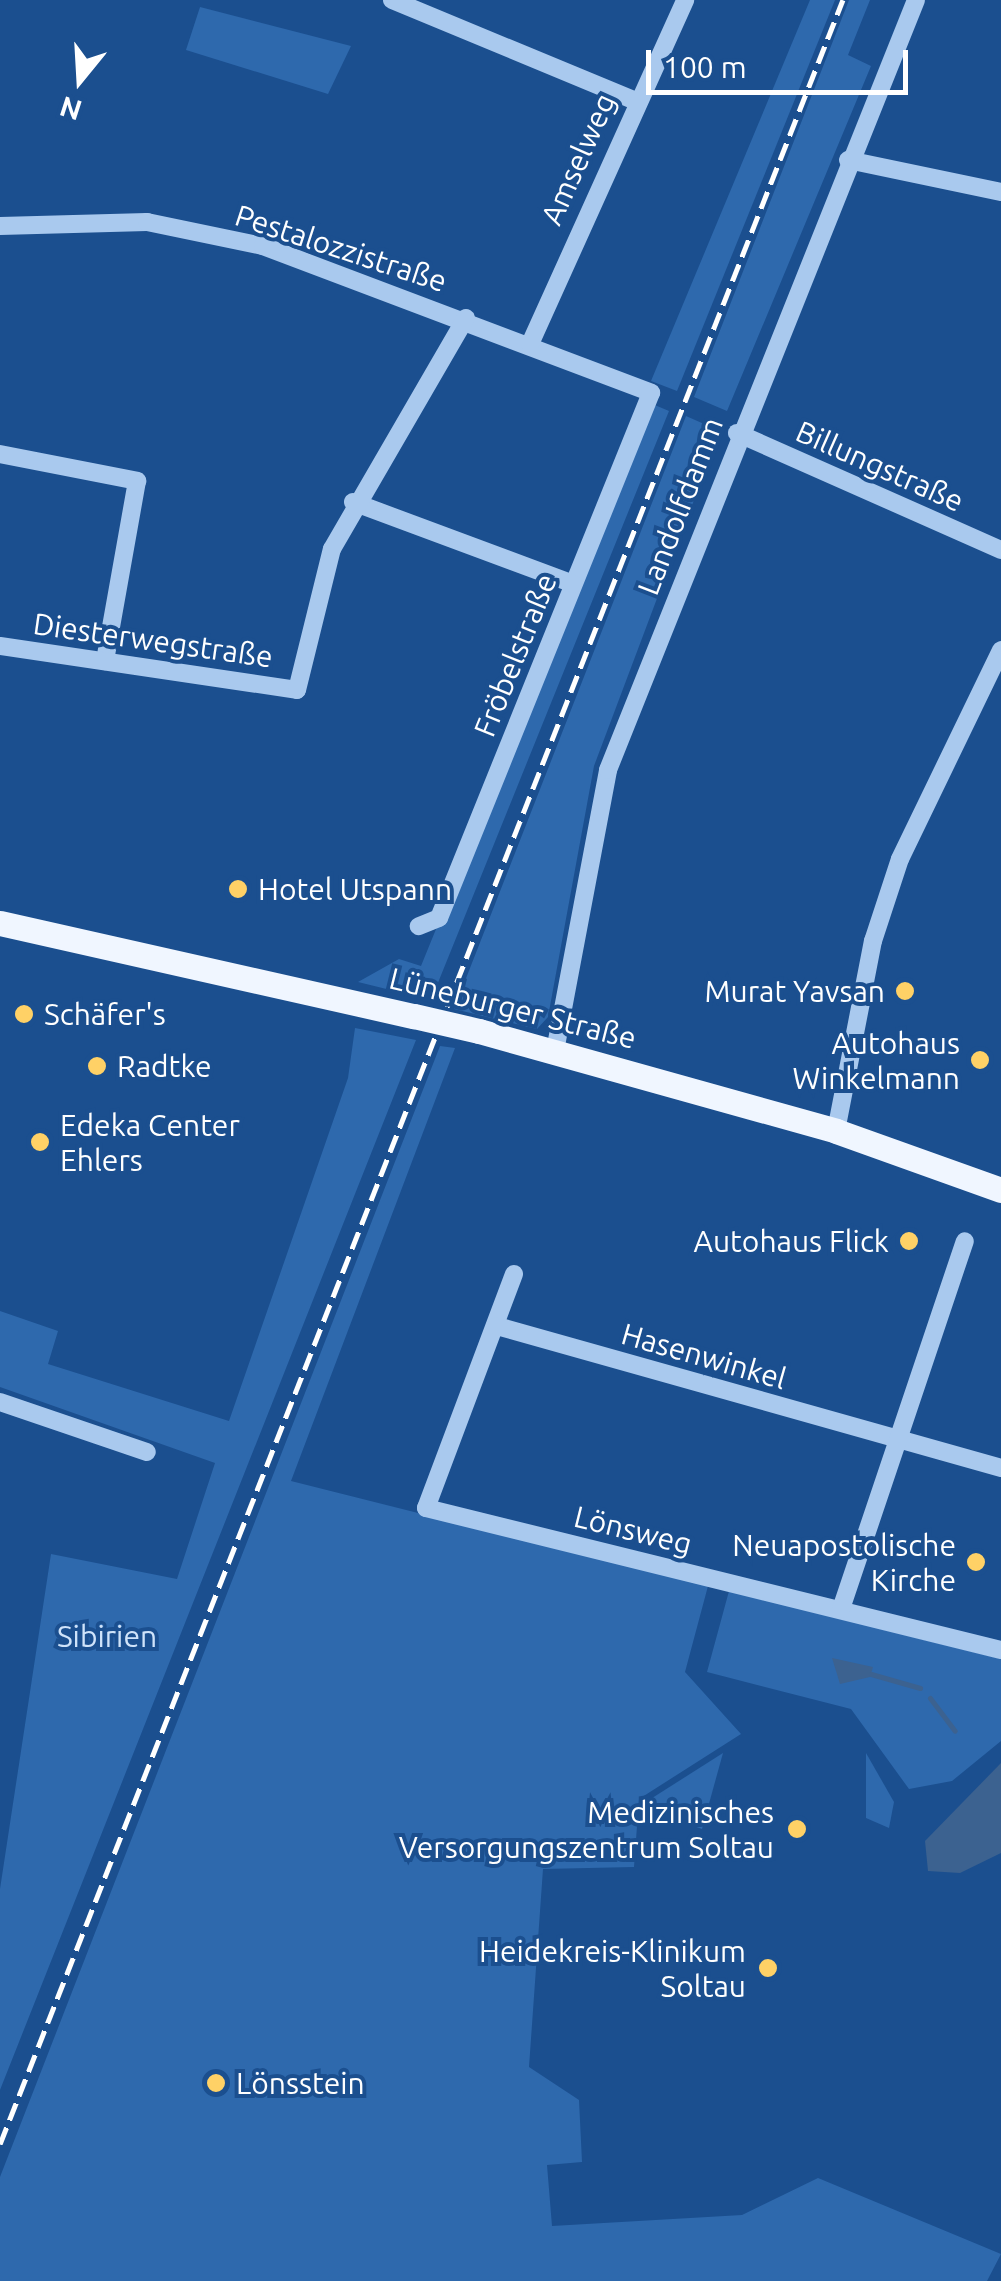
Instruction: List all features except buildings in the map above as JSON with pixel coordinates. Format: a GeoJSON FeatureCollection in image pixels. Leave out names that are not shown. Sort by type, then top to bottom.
{"type":"FeatureCollection","features":[{"type":"Feature","properties":{"kind":"main road","name":"Lüneburger Straße"},"geometry":{"type":"LineString","coordinates":[[0,922],[556,1051],[836,1131],[1001,1190]]}},
{"type":"Feature","properties":{"kind":"street","name":"Amselweg"},"geometry":{"type":"LineString","coordinates":[[530,344],[634,100],[685,0]]}},
{"type":"Feature","properties":{"kind":"street","name":"Landolfdamm"},"geometry":{"type":"LineString","coordinates":[[556,1051],[608,770],[737,432],[916,0]]}},
{"type":"Feature","properties":{"kind":"street"},"geometry":{"type":"LineString","coordinates":[[392,1],[634,100]]}},
{"type":"Feature","properties":{"kind":"street"},"geometry":{"type":"LineString","coordinates":[[848,160],[1001,192]]}},
{"type":"Feature","properties":{"kind":"street","name":"Pestalozzistraße"},"geometry":{"type":"LineString","coordinates":[[0,226],[166,226],[262,246],[466,318],[651,394]]}},
{"type":"Feature","properties":{"kind":"street"},"geometry":{"type":"LineString","coordinates":[[466,318],[354,502],[574,584]]}},
{"type":"Feature","properties":{"kind":"street","name":"Fröbelstraße"},"geometry":{"type":"LineString","coordinates":[[419,926],[439,918],[651,394]]}},
{"type":"Feature","properties":{"kind":"street","name":"Billungstraße"},"geometry":{"type":"LineString","coordinates":[[737,432],[1001,550]]}},
{"type":"Feature","properties":{"kind":"street"},"geometry":{"type":"LineString","coordinates":[[0,454],[136,481],[105,660]]}},
{"type":"Feature","properties":{"kind":"street","name":"Diesterwegstraße"},"geometry":{"type":"LineString","coordinates":[[0,646],[298,690],[317,598],[354,502]]}},
{"type":"Feature","properties":{"kind":"street"},"geometry":{"type":"LineString","coordinates":[[836,1131],[873,941],[900,859],[1001,650]]}},
{"type":"Feature","properties":{"kind":"street"},"geometry":{"type":"LineString","coordinates":[[841,1609],[895,1439],[965,1242]]}},
{"type":"Feature","properties":{"kind":"street"},"geometry":{"type":"LineString","coordinates":[[497,1326],[514,1274]]}},
{"type":"Feature","properties":{"kind":"street","name":"Hasenwinkel"},"geometry":{"type":"LineString","coordinates":[[497,1326],[1001,1468]]}},
{"type":"Feature","properties":{"kind":"street","name":"Lönsweg"},"geometry":{"type":"LineString","coordinates":[[497,1326],[426,1508],[1001,1650]]}},
{"type":"Feature","properties":{"kind":"street"},"geometry":{"type":"LineString","coordinates":[[0,1402],[147,1452]]}},
{"type":"Feature","properties":{"kind":"green space"},"geometry":{"type":"Polygon","coordinates":[[[810,0],[835,0],[677,391],[651,381],[810,0]]]}},
{"type":"Feature","properties":{"kind":"green space"},"geometry":{"type":"Polygon","coordinates":[[[849,0],[870,0],[848,55],[871,66],[727,411],[694,397],[849,0]]]}},
{"type":"Feature","properties":{"kind":"green space"},"geometry":{"type":"Polygon","coordinates":[[[200,7],[351,46],[328,94],[186,50],[200,7]]]}},
{"type":"Feature","properties":{"kind":"green space"},"geometry":{"type":"Polygon","coordinates":[[[650,403],[669,411],[431,1000],[358,982],[399,959],[421,966],[650,403]]]}},
{"type":"Feature","properties":{"kind":"green space"},"geometry":{"type":"Polygon","coordinates":[[[686,416],[720,431],[594,766],[548,1017],[537,1029],[454,1009],[686,416]]]}},
{"type":"Feature","properties":{"kind":"green space","name":"Sibirien"},"geometry":{"type":"Polygon","coordinates":[[[355,1028],[416,1040],[0,2090],[0,1889],[51,1554],[177,1579],[215,1463],[0,1387],[0,1311],[58,1331],[48,1364],[229,1421],[348,1078],[355,1028]]]}},
{"type":"Feature","properties":{"kind":"green space","name":"Sibirien"},"geometry":{"type":"Polygon","coordinates":[[[440,1046],[455,1048],[291,1481],[708,1586],[685,1672],[741,1734],[639,1799],[634,1867],[543,1869],[529,2067],[579,2100],[582,2162],[547,2165],[552,2226],[742,2215],[818,2178],[1001,2254],[987,2281],[0,2281],[0,2177],[440,1046]]]}},
{"type":"Feature","properties":{"kind":"green space"},"geometry":{"type":"Polygon","coordinates":[[[729,1591],[1001,1659],[1001,1741],[952,1781],[909,1789],[851,1709],[707,1672],[729,1591]]]}},
{"type":"Feature","properties":{"kind":"green space"},"geometry":{"type":"Polygon","coordinates":[[[723,1753],[702,1829],[658,1813],[649,1800],[723,1753]]]}},
{"type":"Feature","properties":{"kind":"green space"},"geometry":{"type":"Polygon","coordinates":[[[866,1753],[894,1802],[889,1828],[866,1818],[866,1753]]]}},
{"type":"Feature","properties":{"kind":"shaded area"},"geometry":{"type":"Polygon","coordinates":[[[832,1658],[873,1667],[870,1677],[840,1684],[832,1658]]]}},
{"type":"Feature","properties":{"kind":"shaded area"},"geometry":{"type":"Polygon","coordinates":[[[1001,1763],[1001,1853],[960,1873],[928,1871],[925,1841],[1001,1763]]]}},
{"type":"Feature","properties":{"kind":"waterway"},"geometry":{"type":"LineString","coordinates":[[871,1674],[920,1688]]}},
{"type":"Feature","properties":{"kind":"waterway"},"geometry":{"type":"LineString","coordinates":[[930,1698],[955,1731]]}},
{"type":"Feature","properties":{"kind":"railway"},"geometry":{"type":"LineString","coordinates":[[0,2144],[843,0]]}},
{"type":"Feature","properties":{"kind":"place","name":"Hotel Utspann"},"geometry":{"type":"Point","coordinates":[238,889]}},
{"type":"Feature","properties":{"kind":"place","name":"Murat Yavsan"},"geometry":{"type":"Point","coordinates":[905,991]}},
{"type":"Feature","properties":{"kind":"place","name":"Schäfer's"},"geometry":{"type":"Point","coordinates":[24,1014]}},
{"type":"Feature","properties":{"kind":"place","name":"Autohaus Winkelmann"},"geometry":{"type":"Point","coordinates":[980,1060]}},
{"type":"Feature","properties":{"kind":"place","name":"Radtke"},"geometry":{"type":"Point","coordinates":[97,1066]}},
{"type":"Feature","properties":{"kind":"place","name":"Edeka Center Ehlers"},"geometry":{"type":"Point","coordinates":[40,1142]}},
{"type":"Feature","properties":{"kind":"place","name":"Autohaus Flick"},"geometry":{"type":"Point","coordinates":[909,1241]}},
{"type":"Feature","properties":{"kind":"place","name":"Neuapostolische Kirche"},"geometry":{"type":"Point","coordinates":[976,1562]}},
{"type":"Feature","properties":{"kind":"place","name":"Medizinisches Versorgungszentrum Soltau"},"geometry":{"type":"Point","coordinates":[797,1829]}},
{"type":"Feature","properties":{"kind":"place","name":"Heidekreis-Klinikum Soltau"},"geometry":{"type":"Point","coordinates":[768,1968]}},
{"type":"Feature","properties":{"kind":"place","name":"Lönsstein"},"geometry":{"type":"Point","coordinates":[216,2083]}}]}
